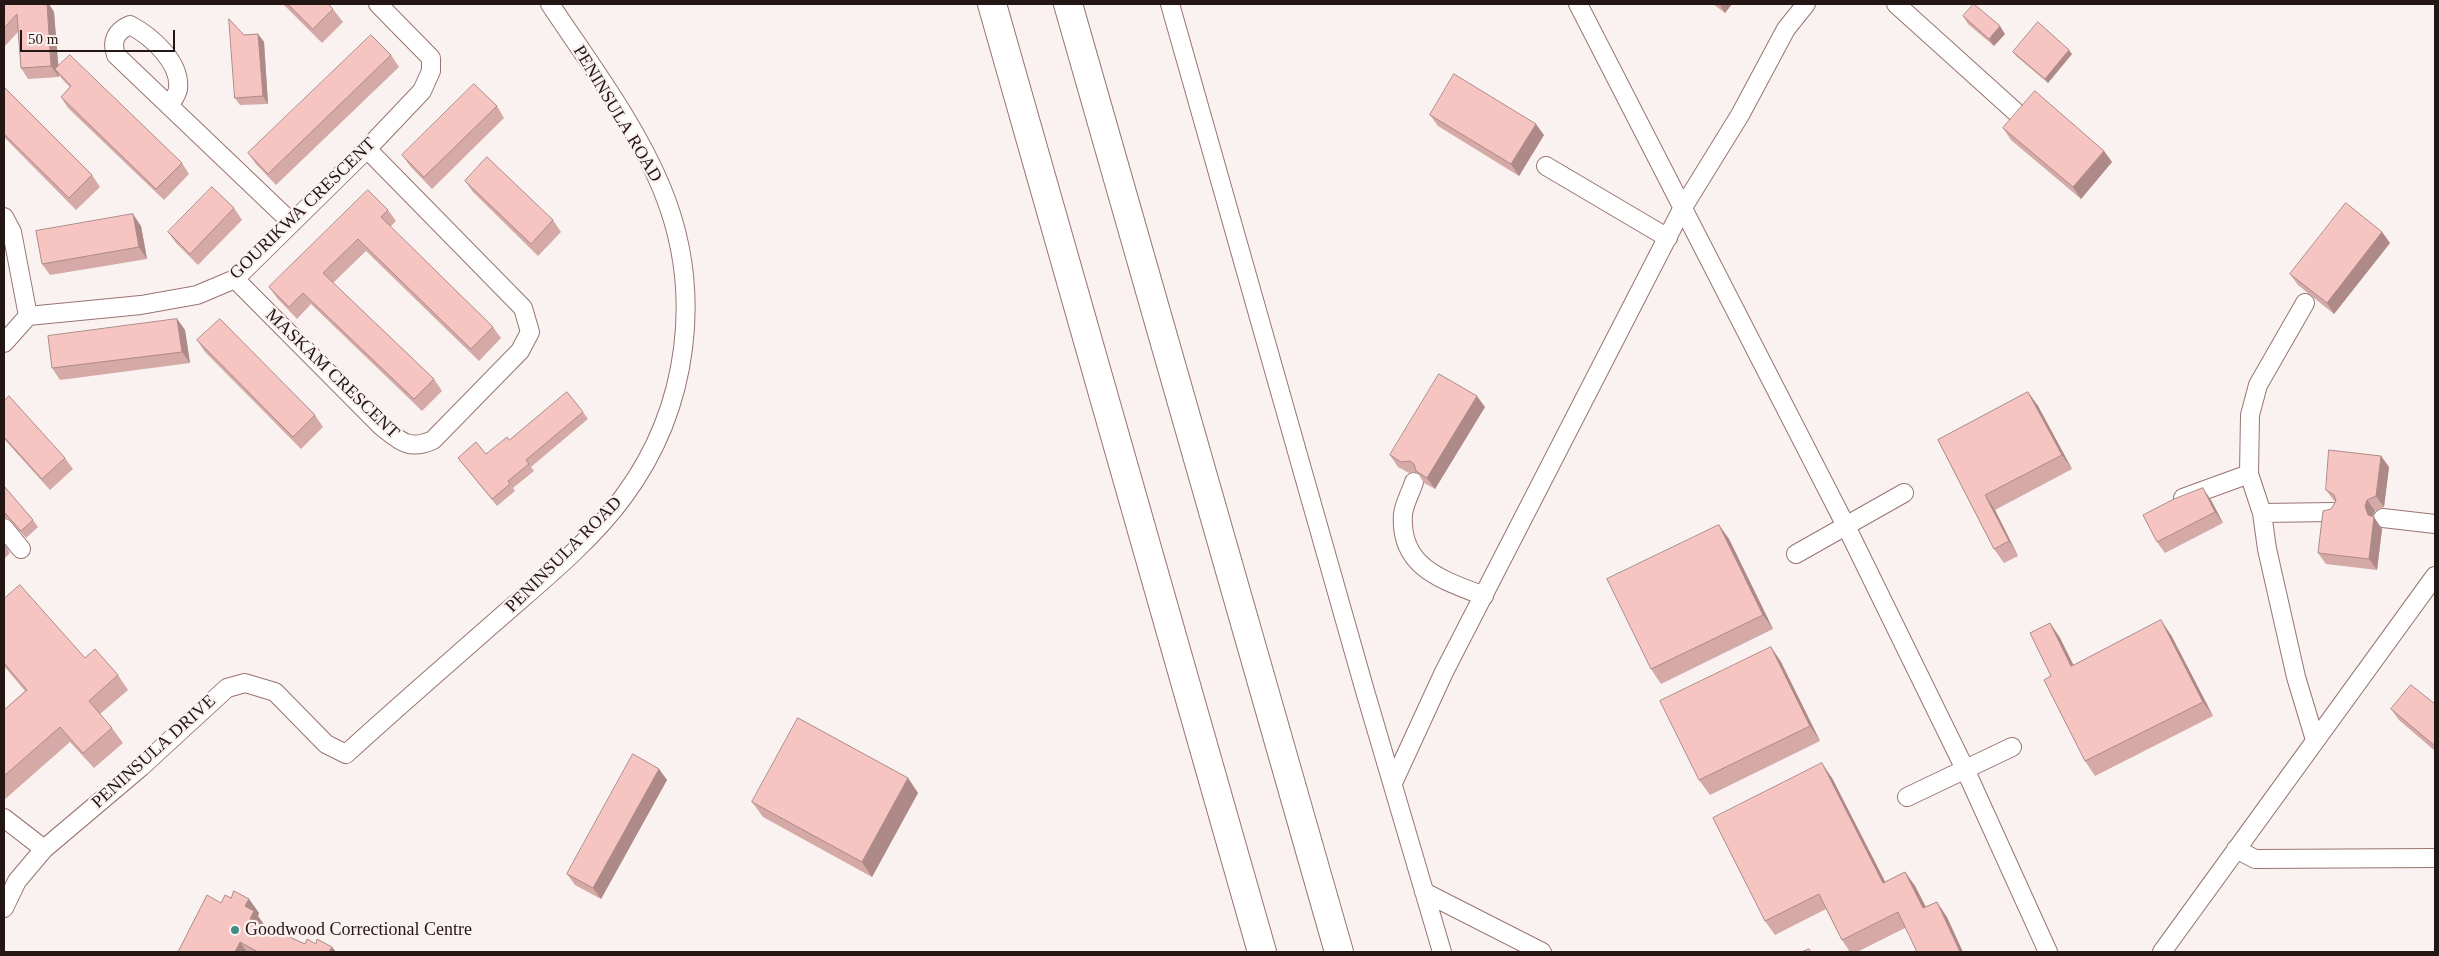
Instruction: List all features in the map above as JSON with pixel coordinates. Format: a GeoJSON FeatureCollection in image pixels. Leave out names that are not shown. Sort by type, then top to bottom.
{"type":"FeatureCollection","features":[{"type":"Feature","properties":{"kind":"highway"},"geometry":{"type":"LineString","coordinates":[[992,4],[1262,952]]}},
{"type":"Feature","properties":{"kind":"highway"},"geometry":{"type":"LineString","coordinates":[[1068,4],[1339,952]]}},
{"type":"Feature","properties":{"kind":"street","name":"GOURIKWA CRESCENT"},"geometry":{"type":"LineString","coordinates":[[28,316],[160,302],[197,295],[235,278],[367,149],[422,91],[431,71],[431,58],[378,4]]}},
{"type":"Feature","properties":{"kind":"street","name":"PENINSULA ROAD"},"geometry":{"type":"LineString","coordinates":[[275,692],[326,744],[346,754],[553,571],[603,521],[623,498],[659,439],[676,388],[686,335],[685,284],[671,218],[662,189],[633,133],[550,4]]}},
{"type":"Feature","properties":{"kind":"street"},"geometry":{"type":"LineString","coordinates":[[1170,4],[1442,952]]}},
{"type":"Feature","properties":{"kind":"street"},"geometry":{"type":"LineString","coordinates":[[1578,4],[1846,526],[1965,769],[2048,952]]}},
{"type":"Feature","properties":{"kind":"street"},"geometry":{"type":"LineString","coordinates":[[1393,784],[1444,672],[1682,209],[1740,115],[1786,29],[1806,4]]}},
{"type":"Feature","properties":{"kind":"street"},"geometry":{"type":"LineString","coordinates":[[1896,4],[2019,115]]}},
{"type":"Feature","properties":{"kind":"street"},"geometry":{"type":"LineString","coordinates":[[169,106],[292,223]]}},
{"type":"Feature","properties":{"kind":"street","name":"MASKAM CRESCENT"},"geometry":{"type":"LineString","coordinates":[[235,278],[381,426],[403,443],[420,446],[433,440],[520,351],[530,332],[528,322],[523,308],[367,149]]}},
{"type":"Feature","properties":{"kind":"street"},"geometry":{"type":"LineString","coordinates":[[1546,166],[1668,238]]}},
{"type":"Feature","properties":{"kind":"street"},"geometry":{"type":"LineString","coordinates":[[4,217],[12,232],[28,316],[4,343]]}},
{"type":"Feature","properties":{"kind":"street"},"geometry":{"type":"LineString","coordinates":[[2304,303],[2258,385],[2250,415],[2249,474],[2262,513],[2267,549],[2296,677],[2316,740]]}},
{"type":"Feature","properties":{"kind":"street"},"geometry":{"type":"LineString","coordinates":[[2169,504],[2249,474]]}},
{"type":"Feature","properties":{"kind":"street"},"geometry":{"type":"LineString","coordinates":[[1414,482],[1403,512],[1403,533],[1408,551],[1424,569],[1447,582],[1484,596]]}},
{"type":"Feature","properties":{"kind":"street"},"geometry":{"type":"LineString","coordinates":[[1796,554],[1904,493]]}},
{"type":"Feature","properties":{"kind":"street"},"geometry":{"type":"LineString","coordinates":[[2262,513],[2332,512]]}},
{"type":"Feature","properties":{"kind":"street"},"geometry":{"type":"LineString","coordinates":[[2383,518],[2435,524]]}},
{"type":"Feature","properties":{"kind":"street"},"geometry":{"type":"LineString","coordinates":[[4,528],[21,549]]}},
{"type":"Feature","properties":{"kind":"street"},"geometry":{"type":"LineString","coordinates":[[2162,952],[2435,576]]}},
{"type":"Feature","properties":{"kind":"street","name":"PENINSULA DRIVE"},"geometry":{"type":"LineString","coordinates":[[4,908],[18,881],[44,849],[141,767],[227,688],[245,683],[275,692]]}},
{"type":"Feature","properties":{"kind":"street"},"geometry":{"type":"LineString","coordinates":[[1907,797],[2012,747]]}},
{"type":"Feature","properties":{"kind":"street"},"geometry":{"type":"LineString","coordinates":[[4,818],[44,849]]}},
{"type":"Feature","properties":{"kind":"street"},"geometry":{"type":"LineString","coordinates":[[2236,849],[2255,859],[2435,858]]}},
{"type":"Feature","properties":{"kind":"street"},"geometry":{"type":"LineString","coordinates":[[1424,892],[1542,952]]}},
{"type":"Feature","properties":{"kind":"building"},"geometry":{"type":"Polygon","coordinates":[[[4,4],[47,4],[51,66],[21,68],[17,14],[4,28],[4,4]]]}},
{"type":"Feature","properties":{"kind":"building"},"geometry":{"type":"Polygon","coordinates":[[[288,4],[328,4],[333,9],[313,29],[288,4]]]}},
{"type":"Feature","properties":{"kind":"building"},"geometry":{"type":"Polygon","coordinates":[[[1974,4],[2000,26],[1989,39],[1963,16],[1974,4]]]}},
{"type":"Feature","properties":{"kind":"building"},"geometry":{"type":"Polygon","coordinates":[[[229,19],[244,35],[258,34],[263,96],[235,98],[229,19]]]}},
{"type":"Feature","properties":{"kind":"building"},"geometry":{"type":"Polygon","coordinates":[[[2038,22],[2069,50],[2045,79],[2013,52],[2038,22]]]}},
{"type":"Feature","properties":{"kind":"building"},"geometry":{"type":"Polygon","coordinates":[[[371,35],[391,55],[268,174],[248,153],[371,35]]]}},
{"type":"Feature","properties":{"kind":"building"},"geometry":{"type":"Polygon","coordinates":[[[70,55],[182,163],[156,189],[61,97],[71,86],[55,69],[70,55]]]}},
{"type":"Feature","properties":{"kind":"building"},"geometry":{"type":"Polygon","coordinates":[[[1454,74],[1536,124],[1511,164],[1430,115],[1454,74]]]}},
{"type":"Feature","properties":{"kind":"building"},"geometry":{"type":"Polygon","coordinates":[[[474,84],[497,106],[424,177],[402,155],[474,84]]]}},
{"type":"Feature","properties":{"kind":"building"},"geometry":{"type":"Polygon","coordinates":[[[4,87],[92,175],[69,198],[4,134],[4,87]]]}},
{"type":"Feature","properties":{"kind":"building"},"geometry":{"type":"Polygon","coordinates":[[[2035,91],[2104,151],[2073,187],[2003,128],[2035,91]]]}},
{"type":"Feature","properties":{"kind":"building"},"geometry":{"type":"Polygon","coordinates":[[[487,157],[553,220],[531,244],[465,181],[487,157]]]}},
{"type":"Feature","properties":{"kind":"building"},"geometry":{"type":"Polygon","coordinates":[[[212,187],[234,208],[190,254],[168,232],[212,187]]]}},
{"type":"Feature","properties":{"kind":"building"},"geometry":{"type":"Polygon","coordinates":[[[368,190],[388,210],[381,217],[493,327],[471,349],[358,239],[323,273],[434,379],[414,399],[303,293],[289,307],[269,287],[368,190]]]}},
{"type":"Feature","properties":{"kind":"building"},"geometry":{"type":"Polygon","coordinates":[[[2346,203],[2382,232],[2327,303],[2290,274],[2346,203]]]}},
{"type":"Feature","properties":{"kind":"building"},"geometry":{"type":"Polygon","coordinates":[[[133,214],[139,247],[42,264],[36,231],[133,214]]]}},
{"type":"Feature","properties":{"kind":"building"},"geometry":{"type":"Polygon","coordinates":[[[177,319],[182,352],[52,368],[48,336],[177,319]]]}},
{"type":"Feature","properties":{"kind":"building"},"geometry":{"type":"Polygon","coordinates":[[[220,319],[315,415],[293,437],[197,340],[220,319]]]}},
{"type":"Feature","properties":{"kind":"building"},"geometry":{"type":"Polygon","coordinates":[[[1439,374],[1477,396],[1427,478],[1416,471],[1414,464],[1410,461],[1401,462],[1390,455],[1439,374]]]}},
{"type":"Feature","properties":{"kind":"building"},"geometry":{"type":"Polygon","coordinates":[[[567,392],[583,412],[526,460],[529,464],[508,481],[510,484],[492,499],[458,458],[476,442],[486,454],[507,437],[509,440],[567,392]]]}},
{"type":"Feature","properties":{"kind":"building"},"geometry":{"type":"Polygon","coordinates":[[[2028,392],[2062,455],[1985,495],[2009,541],[1994,549],[1938,440],[2028,392]]]}},
{"type":"Feature","properties":{"kind":"building"},"geometry":{"type":"Polygon","coordinates":[[[9,396],[65,458],[42,479],[4,437],[4,402],[9,396]]]}},
{"type":"Feature","properties":{"kind":"building"},"geometry":{"type":"Polygon","coordinates":[[[2329,450],[2381,456],[2376,496],[2367,500],[2365,506],[2368,515],[2374,517],[2369,559],[2318,553],[2323,511],[2331,509],[2336,501],[2334,495],[2326,490],[2329,450]]]}},
{"type":"Feature","properties":{"kind":"building"},"geometry":{"type":"Polygon","coordinates":[[[4,486],[33,520],[21,531],[4,512],[4,486]]]}},
{"type":"Feature","properties":{"kind":"building"},"geometry":{"type":"Polygon","coordinates":[[[2203,488],[2215,512],[2157,542],[2143,515],[2174,499],[2203,488]]]}},
{"type":"Feature","properties":{"kind":"building"},"geometry":{"type":"Polygon","coordinates":[[[1719,525],[1763,615],[1651,669],[1607,579],[1719,525]]]}},
{"type":"Feature","properties":{"kind":"building"},"geometry":{"type":"Polygon","coordinates":[[[20,585],[85,658],[95,649],[118,675],[89,701],[112,728],[83,753],[60,727],[4,776],[4,710],[27,690],[4,663],[4,599],[20,585]]]}},
{"type":"Feature","properties":{"kind":"building"},"geometry":{"type":"Polygon","coordinates":[[[2161,620],[2203,702],[2085,761],[2044,680],[2051,676],[2030,633],[2050,623],[2071,666],[2161,620]]]}},
{"type":"Feature","properties":{"kind":"building"},"geometry":{"type":"Polygon","coordinates":[[[1771,647],[1810,726],[1699,780],[1660,701],[1771,647]]]}},
{"type":"Feature","properties":{"kind":"building"},"geometry":{"type":"Polygon","coordinates":[[[2411,685],[2435,704],[2435,746],[2391,709],[2411,685]]]}},
{"type":"Feature","properties":{"kind":"building"},"geometry":{"type":"Polygon","coordinates":[[[798,718],[908,778],[862,862],[752,802],[798,718]]]}},
{"type":"Feature","properties":{"kind":"building"},"geometry":{"type":"Polygon","coordinates":[[[633,754],[659,769],[593,888],[567,874],[633,754]]]}},
{"type":"Feature","properties":{"kind":"building"},"geometry":{"type":"Polygon","coordinates":[[[1822,763],[1883,883],[1905,872],[1923,908],[1937,902],[1960,952],[1917,952],[1898,912],[1842,940],[1819,894],[1765,921],[1713,818],[1822,763]]]}},
{"type":"Feature","properties":{"kind":"building"},"geometry":{"type":"Polygon","coordinates":[[[234,891],[249,899],[245,906],[254,911],[250,919],[305,944],[307,939],[316,944],[317,939],[332,947],[329,952],[258,952],[240,942],[235,952],[178,952],[207,895],[221,903],[225,895],[231,898],[234,891]]]}},
{"type":"Feature","properties":{"kind":"place","name":"Goodwood Correctional Centre"},"geometry":{"type":"Point","coordinates":[235,930]}}]}
